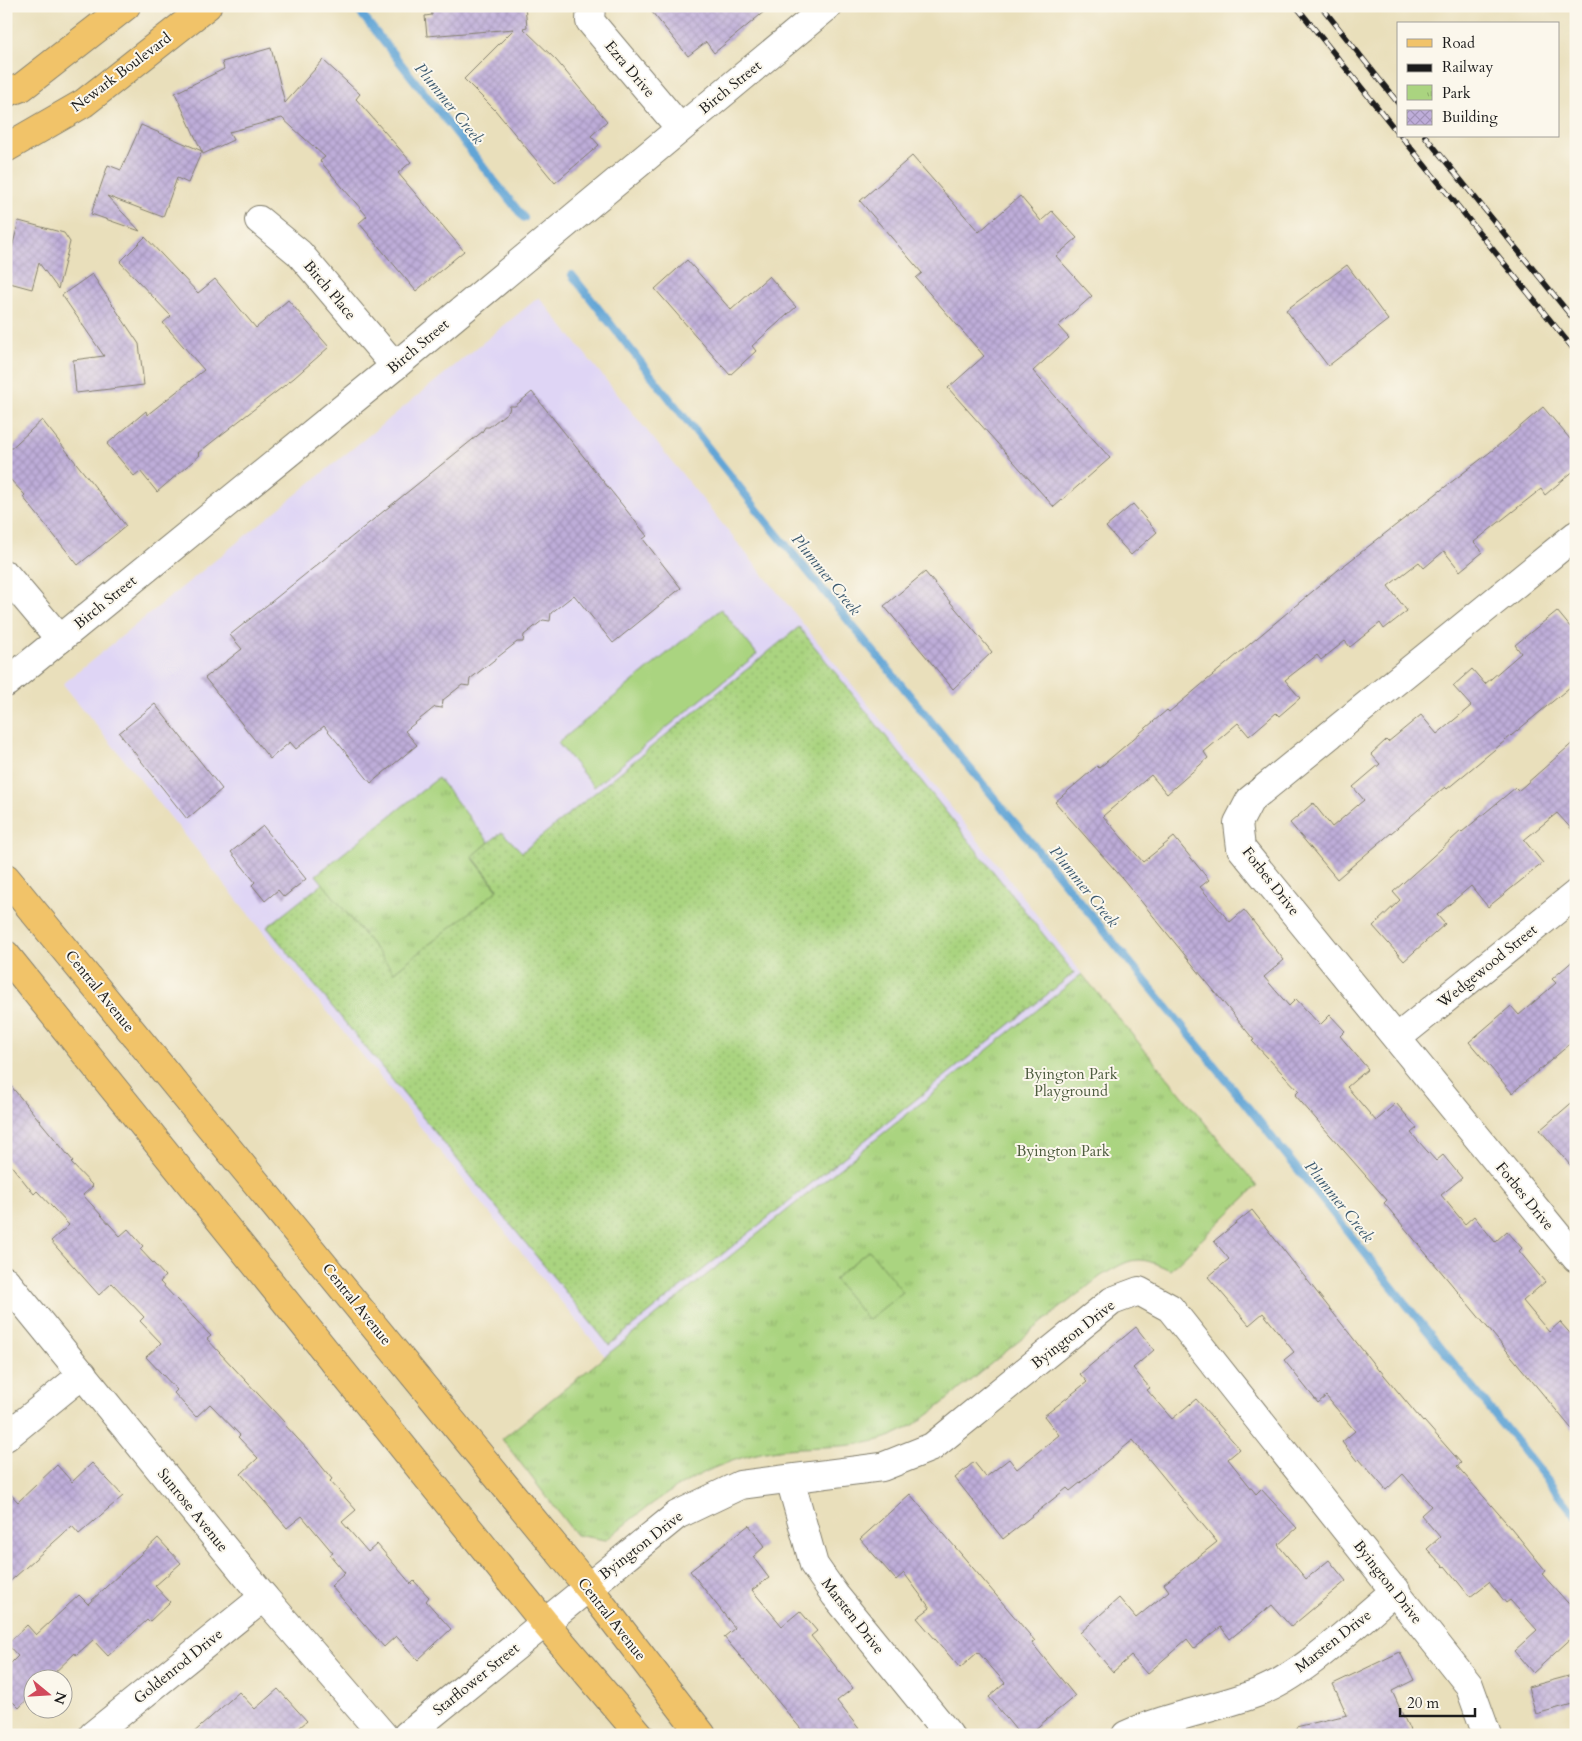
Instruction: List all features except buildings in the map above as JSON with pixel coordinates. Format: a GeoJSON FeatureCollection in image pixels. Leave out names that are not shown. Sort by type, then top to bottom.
{"type":"FeatureCollection","features":[{"type":"Feature","properties":{"kind":"main road"},"geometry":{"type":"LineString","coordinates":[[6,93],[22,87],[126,6]]}},
{"type":"Feature","properties":{"kind":"main road","name":"Newark Boulevard"},"geometry":{"type":"LineString","coordinates":[[6,148],[84,103],[207,6]]}},
{"type":"Feature","properties":{"kind":"main road","name":"Central Avenue"},"geometry":{"type":"LineString","coordinates":[[6,878],[588,1587],[702,1735]]}},
{"type":"Feature","properties":{"kind":"main road"},"geometry":{"type":"LineString","coordinates":[[6,955],[544,1622],[640,1735]]}},
{"type":"Feature","properties":{"kind":"street","name":"Ezra Drive"},"geometry":{"type":"LineString","coordinates":[[591,6],[590,21],[680,128]]}},
{"type":"Feature","properties":{"kind":"street","name":"Birch Street"},"geometry":{"type":"LineString","coordinates":[[6,683],[395,366],[828,6]]}},
{"type":"Feature","properties":{"kind":"street","name":"Birch Place"},"geometry":{"type":"LineString","coordinates":[[259,220],[299,253],[395,366]]}},
{"type":"Feature","properties":{"kind":"street","name":"Forbes Drive"},"geometry":{"type":"LineString","coordinates":[[1575,1256],[1242,848],[1238,823],[1250,800],[1576,535]]}},
{"type":"Feature","properties":{"kind":"street"},"geometry":{"type":"LineString","coordinates":[[6,575],[60,639]]}},
{"type":"Feature","properties":{"kind":"street","name":"Wedgewood Street"},"geometry":{"type":"LineString","coordinates":[[1397,1038],[1576,894]]}},
{"type":"Feature","properties":{"kind":"street","name":"Sunrose Avenue"},"geometry":{"type":"LineString","coordinates":[[6,1282],[264,1597],[383,1735]]}},
{"type":"Feature","properties":{"kind":"street","name":"Byington Drive"},"geometry":{"type":"LineString","coordinates":[[544,1622],[677,1515],[740,1484],[882,1467],[932,1446],[1112,1301],[1139,1292],[1170,1308],[1396,1590],[1469,1685],[1487,1735]]}},
{"type":"Feature","properties":{"kind":"street"},"geometry":{"type":"LineString","coordinates":[[6,1436],[83,1374]]}},
{"type":"Feature","properties":{"kind":"street","name":"Marsten Drive"},"geometry":{"type":"LineString","coordinates":[[790,1479],[814,1565],[835,1596],[949,1735]]}},
{"type":"Feature","properties":{"kind":"street","name":"Marsten Drive"},"geometry":{"type":"LineString","coordinates":[[1126,1735],[1146,1726],[1259,1693],[1303,1667],[1396,1590]]}},
{"type":"Feature","properties":{"kind":"street","name":"Goldenrod Drive"},"geometry":{"type":"LineString","coordinates":[[93,1735],[264,1597]]}},
{"type":"Feature","properties":{"kind":"street","name":"Starflower Street"},"geometry":{"type":"LineString","coordinates":[[407,1735],[544,1622]]}},
{"type":"Feature","properties":{"kind":"shaded area"},"geometry":{"type":"Polygon","coordinates":[[[539,297],[1005,874],[1082,974],[605,1356],[63,684],[539,297]]]}},
{"type":"Feature","properties":{"kind":"green space"},"geometry":{"type":"Polygon","coordinates":[[[721,609],[757,654],[594,787],[558,743],[721,609]]]}},
{"type":"Feature","properties":{"kind":"green space"},"geometry":{"type":"Polygon","coordinates":[[[799,627],[1074,973],[609,1345],[267,927],[323,883],[394,972],[498,889],[472,856],[502,832],[522,852],[799,627]]]}},
{"type":"Feature","properties":{"kind":"green space"},"geometry":{"type":"Polygon","coordinates":[[[438,778],[489,842],[472,857],[498,890],[394,972],[316,875],[438,778]]]}},
{"type":"Feature","properties":{"kind":"green space","name":"Byington Park"},"geometry":{"type":"Polygon","coordinates":[[[1082,974],[1257,1186],[1170,1270],[1150,1262],[1135,1260],[1120,1265],[1101,1276],[934,1410],[905,1430],[880,1440],[866,1443],[778,1450],[730,1462],[707,1471],[665,1495],[606,1540],[576,1535],[502,1439],[1082,974]]]}},
{"type":"Feature","properties":{"kind":"green space"},"geometry":{"type":"Polygon","coordinates":[[[869,1250],[903,1292],[868,1320],[834,1279],[869,1250]]]}},
{"type":"Feature","properties":{"kind":"waterway","name":"Plummer Creek"},"geometry":{"type":"LineString","coordinates":[[355,6],[524,218]]}},
{"type":"Feature","properties":{"kind":"waterway","name":"Plummer Creek"},"geometry":{"type":"LineString","coordinates":[[572,275],[767,522],[1198,1045],[1576,1516]]}},
{"type":"Feature","properties":{"kind":"railway"},"geometry":{"type":"LineString","coordinates":[[1296,6],[1397,132]]}},
{"type":"Feature","properties":{"kind":"railway"},"geometry":{"type":"LineString","coordinates":[[1321,6],[1397,102]]}},
{"type":"Feature","properties":{"kind":"railway"},"geometry":{"type":"LineString","coordinates":[[1403,138],[1576,352]]}},
{"type":"Feature","properties":{"kind":"railway"},"geometry":{"type":"LineString","coordinates":[[1427,138],[1576,322]]}},
{"type":"Feature","properties":{"kind":"park label","name":"Byington Park Playground"},"geometry":{"type":"Point","coordinates":[1071,1082]}}]}
